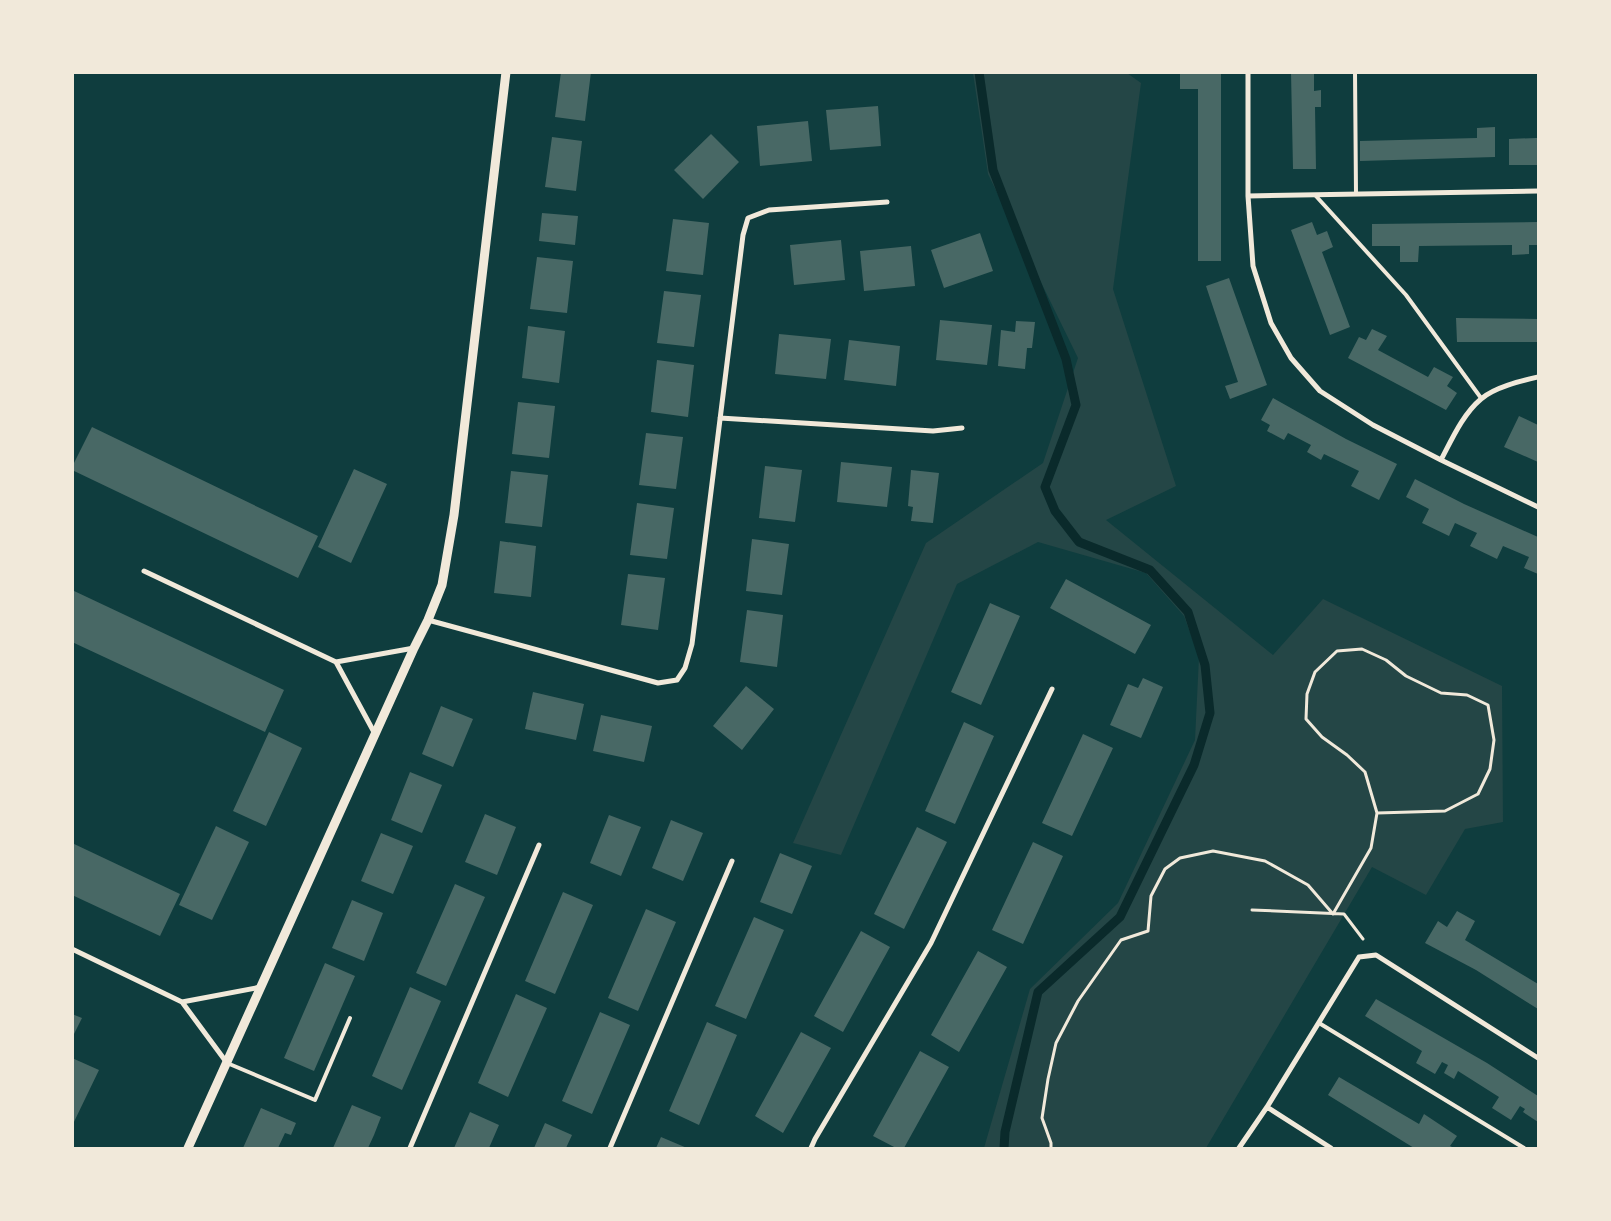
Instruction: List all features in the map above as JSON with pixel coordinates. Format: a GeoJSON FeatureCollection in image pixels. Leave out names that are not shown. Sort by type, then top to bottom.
{"type":"FeatureCollection","features":[{"type":"Feature","properties":{"kind":"street"},"geometry":{"type":"LineString","coordinates":[[188,1148],[428,620],[442,585],[454,515],[506,72]]}},
{"type":"Feature","properties":{"kind":"street"},"geometry":{"type":"LineString","coordinates":[[1248,72],[1248,196],[1253,266],[1271,323],[1291,358],[1320,391],[1374,425],[1538,507]]}},
{"type":"Feature","properties":{"kind":"street"},"geometry":{"type":"LineString","coordinates":[[1248,196],[1538,191]]}},
{"type":"Feature","properties":{"kind":"street"},"geometry":{"type":"LineString","coordinates":[[428,620],[658,684],[676,680],[685,668],[692,644],[743,235],[748,218],[769,210],[887,202]]}},
{"type":"Feature","properties":{"kind":"street"},"geometry":{"type":"LineString","coordinates":[[1441,460],[1458,426],[1482,398],[1511,383],[1538,377]]}},
{"type":"Feature","properties":{"kind":"street"},"geometry":{"type":"LineString","coordinates":[[720,418],[933,431],[962,428]]}},
{"type":"Feature","properties":{"kind":"street"},"geometry":{"type":"LineString","coordinates":[[144,571],[336,662],[414,648]]}},
{"type":"Feature","properties":{"kind":"street"},"geometry":{"type":"LineString","coordinates":[[336,662],[376,734]]}},
{"type":"Feature","properties":{"kind":"street"},"geometry":{"type":"LineString","coordinates":[[811,1148],[931,944],[1052,689]]}},
{"type":"Feature","properties":{"kind":"street"},"geometry":{"type":"LineString","coordinates":[[410,1148],[539,845]]}},
{"type":"Feature","properties":{"kind":"street"},"geometry":{"type":"LineString","coordinates":[[610,1148],[732,861]]}},
{"type":"Feature","properties":{"kind":"street"},"geometry":{"type":"LineString","coordinates":[[72,949],[182,1002],[226,1063]]}},
{"type":"Feature","properties":{"kind":"street"},"geometry":{"type":"LineString","coordinates":[[1239,1148],[1267,1107],[1359,957],[1376,955],[1538,1058]]}},
{"type":"Feature","properties":{"kind":"street"},"geometry":{"type":"LineString","coordinates":[[182,1002],[261,987]]}},
{"type":"Feature","properties":{"kind":"street"},"geometry":{"type":"LineString","coordinates":[[1267,1107],[1331,1148]]}},
{"type":"Feature","properties":{"kind":"lane"},"geometry":{"type":"LineString","coordinates":[[1355,72],[1356,194]]}},
{"type":"Feature","properties":{"kind":"lane"},"geometry":{"type":"LineString","coordinates":[[1316,195],[1406,295],[1482,398]]}},
{"type":"Feature","properties":{"kind":"lane"},"geometry":{"type":"LineString","coordinates":[[226,1063],[315,1100],[350,1018]]}},
{"type":"Feature","properties":{"kind":"lane"},"geometry":{"type":"LineString","coordinates":[[1319,1023],[1524,1148]]}},
{"type":"Feature","properties":{"kind":"path"},"geometry":{"type":"LineString","coordinates":[[1333,914],[1371,848],[1377,813],[1365,772],[1347,755],[1322,737],[1306,719],[1307,694],[1315,672],[1337,651],[1362,649],[1386,660],[1406,676],[1441,693],[1466,695],[1488,705],[1494,740],[1490,769],[1478,794],[1445,810],[1377,813]]}},
{"type":"Feature","properties":{"kind":"path"},"geometry":{"type":"LineString","coordinates":[[1051,1148],[1042,1118],[1056,1043],[1078,1001],[1121,940],[1148,931],[1152,896],[1165,869],[1180,858],[1213,851],[1265,861],[1308,884],[1333,914]]}},
{"type":"Feature","properties":{"kind":"path"},"geometry":{"type":"LineString","coordinates":[[1252,910],[1344,914],[1376,955]]}},
{"type":"Feature","properties":{"kind":"shaded area"},"geometry":{"type":"Polygon","coordinates":[[[973,73],[1127,73],[1141,83],[1113,289],[1176,486],[1106,520],[1273,655],[1323,599],[1502,686],[1503,822],[1465,829],[1426,895],[1372,867],[1206,1148],[984,1148],[1030,989],[1118,903],[1195,740],[1199,657],[1184,616],[1146,573],[1038,542],[957,584],[841,855],[793,843],[926,543],[1043,463],[1078,358],[988,174],[973,73]]]}},
{"type":"Feature","properties":{"kind":"building"},"geometry":{"type":"Polygon","coordinates":[[[561,72],[591,72],[585,121],[555,117],[561,72]]]}},
{"type":"Feature","properties":{"kind":"building"},"geometry":{"type":"Polygon","coordinates":[[[1180,72],[1221,72],[1221,261],[1198,261],[1198,89],[1180,89],[1180,72]]]}},
{"type":"Feature","properties":{"kind":"building"},"geometry":{"type":"Polygon","coordinates":[[[1291,72],[1314,72],[1314,91],[1321,90],[1321,107],[1315,107],[1316,169],[1293,169],[1291,72]]]}},
{"type":"Feature","properties":{"kind":"building"},"geometry":{"type":"Polygon","coordinates":[[[878,106],[881,146],[830,150],[826,110],[878,106]]]}},
{"type":"Feature","properties":{"kind":"building"},"geometry":{"type":"Polygon","coordinates":[[[808,121],[812,161],[760,166],[757,126],[808,121]]]}},
{"type":"Feature","properties":{"kind":"building"},"geometry":{"type":"Polygon","coordinates":[[[1495,127],[1495,157],[1360,161],[1360,141],[1477,138],[1477,128],[1495,127]]]}},
{"type":"Feature","properties":{"kind":"building"},"geometry":{"type":"Polygon","coordinates":[[[711,134],[739,162],[703,199],[674,170],[711,134]]]}},
{"type":"Feature","properties":{"kind":"building"},"geometry":{"type":"Polygon","coordinates":[[[552,137],[582,141],[576,191],[545,187],[552,137]]]}},
{"type":"Feature","properties":{"kind":"building"},"geometry":{"type":"Polygon","coordinates":[[[1538,138],[1538,165],[1509,165],[1509,139],[1538,138]]]}},
{"type":"Feature","properties":{"kind":"building"},"geometry":{"type":"Polygon","coordinates":[[[542,213],[578,216],[575,245],[539,241],[542,213]]]}},
{"type":"Feature","properties":{"kind":"building"},"geometry":{"type":"Polygon","coordinates":[[[673,219],[709,223],[703,275],[666,271],[673,219]]]}},
{"type":"Feature","properties":{"kind":"building"},"geometry":{"type":"Polygon","coordinates":[[[1312,222],[1317,235],[1327,231],[1333,247],[1322,252],[1350,327],[1330,335],[1291,230],[1312,222]]]}},
{"type":"Feature","properties":{"kind":"building"},"geometry":{"type":"Polygon","coordinates":[[[1538,222],[1538,245],[1529,245],[1529,254],[1512,255],[1512,245],[1419,246],[1418,262],[1400,262],[1400,246],[1372,246],[1372,224],[1538,222]]]}},
{"type":"Feature","properties":{"kind":"building"},"geometry":{"type":"Polygon","coordinates":[[[980,233],[993,271],[944,288],[931,250],[980,233]]]}},
{"type":"Feature","properties":{"kind":"building"},"geometry":{"type":"Polygon","coordinates":[[[841,240],[845,280],[794,285],[790,245],[841,240]]]}},
{"type":"Feature","properties":{"kind":"building"},"geometry":{"type":"Polygon","coordinates":[[[911,246],[915,286],[864,291],[860,251],[911,246]]]}},
{"type":"Feature","properties":{"kind":"building"},"geometry":{"type":"Polygon","coordinates":[[[537,257],[573,261],[567,313],[530,309],[537,257]]]}},
{"type":"Feature","properties":{"kind":"building"},"geometry":{"type":"Polygon","coordinates":[[[1229,278],[1267,385],[1230,399],[1225,386],[1238,382],[1206,286],[1229,278]]]}},
{"type":"Feature","properties":{"kind":"building"},"geometry":{"type":"Polygon","coordinates":[[[664,291],[701,295],[694,347],[657,343],[664,291]]]}},
{"type":"Feature","properties":{"kind":"building"},"geometry":{"type":"Polygon","coordinates":[[[1456,318],[1538,319],[1538,342],[1457,342],[1456,318]]]}},
{"type":"Feature","properties":{"kind":"building"},"geometry":{"type":"Polygon","coordinates":[[[940,320],[992,325],[987,365],[936,360],[940,320]]]}},
{"type":"Feature","properties":{"kind":"building"},"geometry":{"type":"Polygon","coordinates":[[[1016,321],[1035,322],[1032,348],[1027,348],[1025,369],[998,366],[1001,330],[1015,332],[1016,321]]]}},
{"type":"Feature","properties":{"kind":"building"},"geometry":{"type":"Polygon","coordinates":[[[528,326],[565,331],[559,383],[522,378],[528,326]]]}},
{"type":"Feature","properties":{"kind":"building"},"geometry":{"type":"Polygon","coordinates":[[[1372,329],[1387,336],[1378,350],[1428,377],[1434,367],[1453,377],[1447,386],[1457,393],[1446,410],[1348,358],[1359,337],[1366,340],[1372,329]]]}},
{"type":"Feature","properties":{"kind":"building"},"geometry":{"type":"Polygon","coordinates":[[[779,334],[831,339],[826,379],[775,374],[779,334]]]}},
{"type":"Feature","properties":{"kind":"building"},"geometry":{"type":"Polygon","coordinates":[[[849,340],[900,346],[896,386],[844,380],[849,340]]]}},
{"type":"Feature","properties":{"kind":"building"},"geometry":{"type":"Polygon","coordinates":[[[657,360],[694,365],[688,417],[651,412],[657,360]]]}},
{"type":"Feature","properties":{"kind":"building"},"geometry":{"type":"Polygon","coordinates":[[[1273,398],[1346,439],[1397,464],[1379,500],[1351,486],[1359,471],[1324,454],[1321,460],[1307,452],[1311,445],[1288,433],[1284,440],[1267,431],[1270,425],[1261,420],[1273,398]]]}},
{"type":"Feature","properties":{"kind":"building"},"geometry":{"type":"Polygon","coordinates":[[[518,402],[555,406],[549,458],[512,454],[518,402]]]}},
{"type":"Feature","properties":{"kind":"building"},"geometry":{"type":"Polygon","coordinates":[[[1519,416],[1538,425],[1538,462],[1504,447],[1519,416]]]}},
{"type":"Feature","properties":{"kind":"building"},"geometry":{"type":"Polygon","coordinates":[[[92,427],[318,536],[298,578],[72,470],[92,427]]]}},
{"type":"Feature","properties":{"kind":"building"},"geometry":{"type":"Polygon","coordinates":[[[646,433],[683,437],[676,489],[639,485],[646,433]]]}},
{"type":"Feature","properties":{"kind":"building"},"geometry":{"type":"Polygon","coordinates":[[[841,462],[892,467],[887,507],[837,502],[841,462]]]}},
{"type":"Feature","properties":{"kind":"building"},"geometry":{"type":"Polygon","coordinates":[[[765,466],[802,470],[795,522],[759,518],[765,466]]]}},
{"type":"Feature","properties":{"kind":"building"},"geometry":{"type":"Polygon","coordinates":[[[354,469],[387,484],[351,563],[318,547],[354,469]]]}},
{"type":"Feature","properties":{"kind":"building"},"geometry":{"type":"Polygon","coordinates":[[[911,470],[939,473],[933,523],[911,521],[913,507],[908,506],[911,470]]]}},
{"type":"Feature","properties":{"kind":"building"},"geometry":{"type":"Polygon","coordinates":[[[511,471],[548,475],[542,527],[505,523],[511,471]]]}},
{"type":"Feature","properties":{"kind":"building"},"geometry":{"type":"Polygon","coordinates":[[[1415,479],[1464,504],[1538,537],[1538,574],[1524,568],[1529,557],[1503,546],[1497,559],[1470,546],[1477,533],[1455,523],[1449,536],[1422,523],[1429,509],[1406,497],[1415,479]]]}},
{"type":"Feature","properties":{"kind":"building"},"geometry":{"type":"Polygon","coordinates":[[[637,503],[674,508],[667,559],[630,555],[637,503]]]}},
{"type":"Feature","properties":{"kind":"building"},"geometry":{"type":"Polygon","coordinates":[[[752,539],[789,544],[782,595],[746,591],[752,539]]]}},
{"type":"Feature","properties":{"kind":"building"},"geometry":{"type":"Polygon","coordinates":[[[500,541],[536,546],[531,597],[494,593],[500,541]]]}},
{"type":"Feature","properties":{"kind":"building"},"geometry":{"type":"Polygon","coordinates":[[[628,574],[665,578],[658,630],[621,625],[628,574]]]}},
{"type":"Feature","properties":{"kind":"building"},"geometry":{"type":"Polygon","coordinates":[[[1066,579],[1151,625],[1135,654],[1050,608],[1066,579]]]}},
{"type":"Feature","properties":{"kind":"building"},"geometry":{"type":"Polygon","coordinates":[[[72,590],[284,690],[265,732],[72,642],[72,590]]]}},
{"type":"Feature","properties":{"kind":"building"},"geometry":{"type":"Polygon","coordinates":[[[990,603],[1020,616],[981,705],[951,692],[990,603]]]}},
{"type":"Feature","properties":{"kind":"building"},"geometry":{"type":"Polygon","coordinates":[[[747,610],[783,615],[777,667],[740,662],[747,610]]]}},
{"type":"Feature","properties":{"kind":"building"},"geometry":{"type":"Polygon","coordinates":[[[1143,678],[1163,687],[1141,738],[1110,725],[1128,684],[1138,688],[1143,678]]]}},
{"type":"Feature","properties":{"kind":"building"},"geometry":{"type":"Polygon","coordinates":[[[746,686],[774,709],[742,750],[713,726],[746,686]]]}},
{"type":"Feature","properties":{"kind":"building"},"geometry":{"type":"Polygon","coordinates":[[[533,692],[584,704],[576,740],[525,729],[533,692]]]}},
{"type":"Feature","properties":{"kind":"building"},"geometry":{"type":"Polygon","coordinates":[[[441,706],[473,719],[453,767],[422,754],[441,706]]]}},
{"type":"Feature","properties":{"kind":"building"},"geometry":{"type":"Polygon","coordinates":[[[601,715],[652,726],[644,762],[593,751],[601,715]]]}},
{"type":"Feature","properties":{"kind":"building"},"geometry":{"type":"Polygon","coordinates":[[[964,722],[994,736],[955,824],[925,811],[964,722]]]}},
{"type":"Feature","properties":{"kind":"building"},"geometry":{"type":"Polygon","coordinates":[[[269,732],[302,748],[266,826],[233,811],[269,732]]]}},
{"type":"Feature","properties":{"kind":"building"},"geometry":{"type":"Polygon","coordinates":[[[1083,734],[1113,748],[1072,836],[1042,823],[1083,734]]]}},
{"type":"Feature","properties":{"kind":"building"},"geometry":{"type":"Polygon","coordinates":[[[410,772],[442,785],[422,833],[391,820],[410,772]]]}},
{"type":"Feature","properties":{"kind":"building"},"geometry":{"type":"Polygon","coordinates":[[[485,814],[516,827],[497,875],[465,862],[485,814]]]}},
{"type":"Feature","properties":{"kind":"building"},"geometry":{"type":"Polygon","coordinates":[[[609,815],[641,827],[621,876],[590,863],[609,815]]]}},
{"type":"Feature","properties":{"kind":"building"},"geometry":{"type":"Polygon","coordinates":[[[671,820],[703,833],[683,881],[652,868],[671,820]]]}},
{"type":"Feature","properties":{"kind":"building"},"geometry":{"type":"Polygon","coordinates":[[[216,826],[249,842],[212,920],[179,905],[216,826]]]}},
{"type":"Feature","properties":{"kind":"building"},"geometry":{"type":"Polygon","coordinates":[[[917,827],[947,842],[904,929],[874,914],[917,827]]]}},
{"type":"Feature","properties":{"kind":"building"},"geometry":{"type":"Polygon","coordinates":[[[381,833],[413,846],[393,894],[361,881],[381,833]]]}},
{"type":"Feature","properties":{"kind":"building"},"geometry":{"type":"Polygon","coordinates":[[[1033,842],[1063,856],[1023,944],[992,930],[1033,842]]]}},
{"type":"Feature","properties":{"kind":"building"},"geometry":{"type":"Polygon","coordinates":[[[72,843],[180,894],[160,936],[72,895],[72,843]]]}},
{"type":"Feature","properties":{"kind":"building"},"geometry":{"type":"Polygon","coordinates":[[[780,853],[812,866],[792,914],[760,902],[780,853]]]}},
{"type":"Feature","properties":{"kind":"building"},"geometry":{"type":"Polygon","coordinates":[[[455,884],[485,897],[446,986],[416,973],[455,884]]]}},
{"type":"Feature","properties":{"kind":"building"},"geometry":{"type":"Polygon","coordinates":[[[563,892],[593,905],[555,994],[525,981],[563,892]]]}},
{"type":"Feature","properties":{"kind":"building"},"geometry":{"type":"Polygon","coordinates":[[[352,900],[383,913],[364,961],[332,948],[352,900]]]}},
{"type":"Feature","properties":{"kind":"building"},"geometry":{"type":"Polygon","coordinates":[[[646,909],[676,922],[638,1011],[608,998],[646,909]]]}},
{"type":"Feature","properties":{"kind":"building"},"geometry":{"type":"Polygon","coordinates":[[[1457,911],[1475,921],[1465,940],[1538,984],[1538,1009],[1476,970],[1425,943],[1438,921],[1447,927],[1457,911]]]}},
{"type":"Feature","properties":{"kind":"building"},"geometry":{"type":"Polygon","coordinates":[[[754,917],[784,930],[746,1019],[715,1006],[754,917]]]}},
{"type":"Feature","properties":{"kind":"building"},"geometry":{"type":"Polygon","coordinates":[[[861,931],[890,947],[843,1032],[814,1016],[861,931]]]}},
{"type":"Feature","properties":{"kind":"building"},"geometry":{"type":"Polygon","coordinates":[[[978,951],[1007,967],[959,1052],[931,1035],[978,951]]]}},
{"type":"Feature","properties":{"kind":"building"},"geometry":{"type":"Polygon","coordinates":[[[325,963],[355,976],[314,1071],[284,1058],[325,963]]]}},
{"type":"Feature","properties":{"kind":"building"},"geometry":{"type":"Polygon","coordinates":[[[410,987],[441,1001],[402,1090],[372,1076],[410,987]]]}},
{"type":"Feature","properties":{"kind":"building"},"geometry":{"type":"Polygon","coordinates":[[[516,994],[547,1008],[508,1097],[478,1083],[516,994]]]}},
{"type":"Feature","properties":{"kind":"building"},"geometry":{"type":"Polygon","coordinates":[[[1376,999],[1487,1063],[1538,1096],[1538,1122],[1523,1112],[1525,1109],[1520,1106],[1511,1120],[1492,1108],[1499,1097],[1458,1071],[1454,1079],[1444,1073],[1448,1065],[1442,1062],[1435,1074],[1416,1063],[1422,1051],[1365,1016],[1376,999]]]}},
{"type":"Feature","properties":{"kind":"building"},"geometry":{"type":"Polygon","coordinates":[[[600,1012],[630,1025],[592,1114],[562,1101],[600,1012]]]}},
{"type":"Feature","properties":{"kind":"building"},"geometry":{"type":"Polygon","coordinates":[[[72,1014],[82,1018],[72,1038],[72,1014]]]}},
{"type":"Feature","properties":{"kind":"building"},"geometry":{"type":"Polygon","coordinates":[[[707,1022],[737,1035],[699,1125],[669,1111],[707,1022]]]}},
{"type":"Feature","properties":{"kind":"building"},"geometry":{"type":"Polygon","coordinates":[[[801,1032],[831,1048],[783,1133],[755,1116],[801,1032]]]}},
{"type":"Feature","properties":{"kind":"building"},"geometry":{"type":"Polygon","coordinates":[[[920,1051],[949,1067],[904,1148],[896,1148],[873,1136],[920,1051]]]}},
{"type":"Feature","properties":{"kind":"building"},"geometry":{"type":"Polygon","coordinates":[[[72,1058],[99,1070],[72,1126],[72,1058]]]}},
{"type":"Feature","properties":{"kind":"building"},"geometry":{"type":"Polygon","coordinates":[[[1339,1077],[1419,1124],[1424,1114],[1457,1136],[1450,1146],[1454,1148],[1414,1148],[1328,1095],[1339,1077]]]}},
{"type":"Feature","properties":{"kind":"building"},"geometry":{"type":"Polygon","coordinates":[[[352,1105],[381,1117],[374,1135],[368,1148],[333,1148],[352,1105]]]}},
{"type":"Feature","properties":{"kind":"building"},"geometry":{"type":"Polygon","coordinates":[[[261,1108],[296,1123],[291,1135],[285,1133],[278,1148],[243,1148],[261,1108]]]}},
{"type":"Feature","properties":{"kind":"building"},"geometry":{"type":"Polygon","coordinates":[[[470,1112],[499,1125],[489,1148],[454,1148],[470,1112]]]}},
{"type":"Feature","properties":{"kind":"building"},"geometry":{"type":"Polygon","coordinates":[[[545,1123],[572,1135],[566,1148],[534,1148],[545,1123]]]}},
{"type":"Feature","properties":{"kind":"building"},"geometry":{"type":"Polygon","coordinates":[[[661,1137],[687,1148],[656,1148],[661,1137]]]}},
{"type":"Feature","properties":{"kind":"waterway"},"geometry":{"type":"LineString","coordinates":[[979,72],[993,170],[1066,359],[1076,405],[1045,487],[1055,511],[1079,542],[1150,570],[1188,612],[1205,665],[1210,713],[1194,765],[1120,917],[1038,992],[1005,1132],[1004,1148]]}}]}
